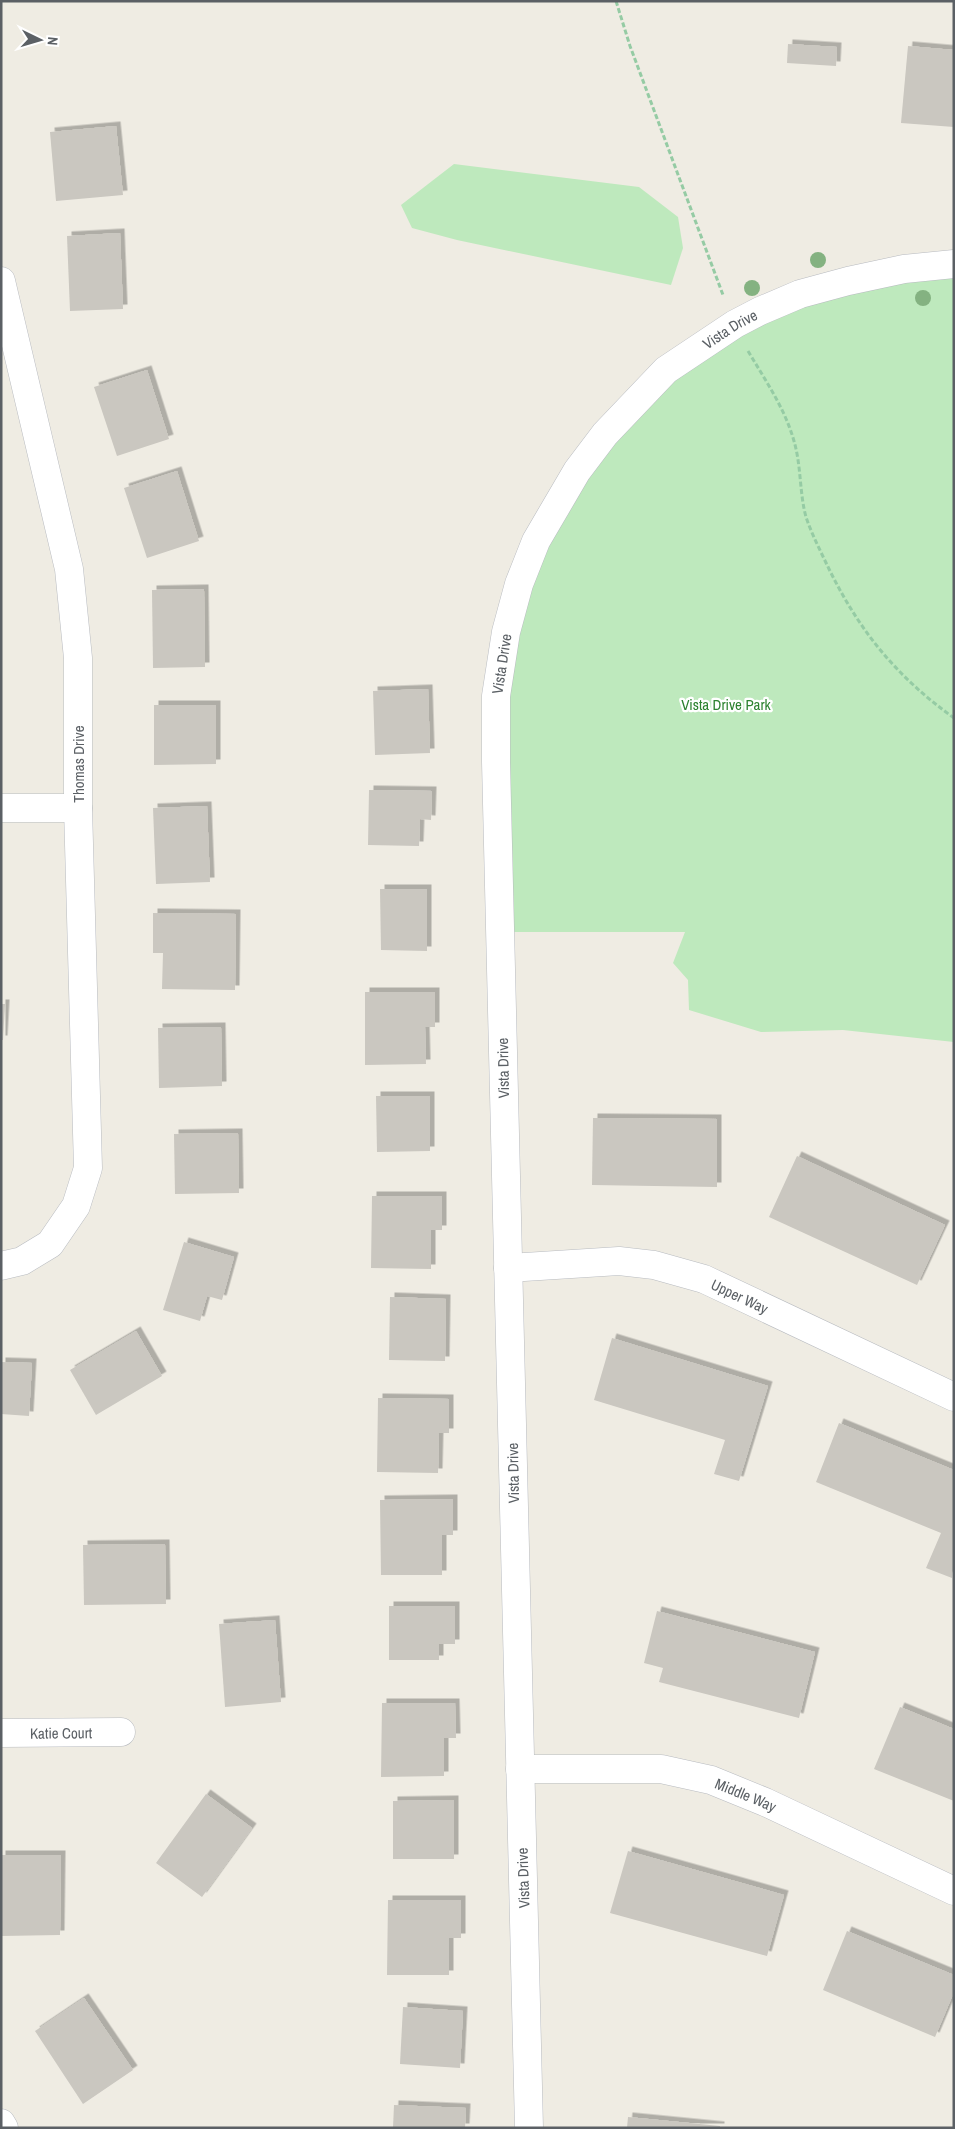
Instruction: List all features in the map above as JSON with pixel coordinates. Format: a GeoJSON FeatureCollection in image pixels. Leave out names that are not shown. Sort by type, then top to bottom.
{"type":"FeatureCollection","features":[{"type":"Feature","properties":{"kind":"street","name":"Vista Drive"},"geometry":{"type":"LineString","coordinates":[[530,2128],[496,762],[496,696],[506,632],[519,584],[536,541],[577,471],[605,434],[666,370],[735,324],[792,297],[824,287],[904,268],[954,264]]}},
{"type":"Feature","properties":{"kind":"street","name":"Thomas Drive"},"geometry":{"type":"LineString","coordinates":[[1,282],[68,569],[78,658],[78,808],[88,1168],[76,1206],[50,1244],[22,1261],[1,1266]]}},
{"type":"Feature","properties":{"kind":"street"},"geometry":{"type":"LineString","coordinates":[[1,808],[78,808]]}},
{"type":"Feature","properties":{"kind":"street","name":"Upper Way"},"geometry":{"type":"LineString","coordinates":[[508,1268],[619,1261],[654,1265],[704,1279],[954,1397]]}},
{"type":"Feature","properties":{"kind":"street","name":"Katie Court"},"geometry":{"type":"LineString","coordinates":[[1,1733],[121,1732]]}},
{"type":"Feature","properties":{"kind":"street","name":"Middle Way"},"geometry":{"type":"LineString","coordinates":[[520,1769],[661,1769],[712,1780],[765,1802],[954,1891]]}},
{"type":"Feature","properties":{"kind":"street"},"geometry":{"type":"LineString","coordinates":[[1,2123],[4,2128]]}},
{"type":"Feature","properties":{"kind":"path"},"geometry":{"type":"LineString","coordinates":[[616,1],[630,46],[735,324],[780,404],[790,428],[797,451],[806,516],[814,538],[841,594],[882,655],[929,700],[954,718]]}},
{"type":"Feature","properties":{"kind":"green space"},"geometry":{"type":"Polygon","coordinates":[[[454,164],[639,187],[678,217],[683,248],[671,285],[457,240],[412,228],[401,205],[454,164]]]}},
{"type":"Feature","properties":{"kind":"green space","name":"Vista Drive Park"},"geometry":{"type":"Polygon","coordinates":[[[954,264],[954,1042],[843,1030],[761,1032],[689,1010],[688,980],[673,963],[685,932],[500,932],[506,632],[577,471],[735,324],[954,264]]]}},
{"type":"Feature","properties":{"kind":"building"},"geometry":{"type":"Polygon","coordinates":[[[788,44],[837,47],[836,66],[787,63],[788,44]]]}},
{"type":"Feature","properties":{"kind":"building"},"geometry":{"type":"Polygon","coordinates":[[[908,46],[954,50],[954,127],[901,123],[908,46]]]}},
{"type":"Feature","properties":{"kind":"building"},"geometry":{"type":"Polygon","coordinates":[[[116,126],[123,195],[56,201],[50,132],[116,126]]]}},
{"type":"Feature","properties":{"kind":"building"},"geometry":{"type":"Polygon","coordinates":[[[120,233],[123,309],[70,311],[67,236],[120,233]]]}},
{"type":"Feature","properties":{"kind":"building"},"geometry":{"type":"Polygon","coordinates":[[[147,370],[169,439],[117,456],[94,387],[147,370]]]}},
{"type":"Feature","properties":{"kind":"building"},"geometry":{"type":"Polygon","coordinates":[[[177,471],[199,541],[147,558],[124,488],[177,471]]]}},
{"type":"Feature","properties":{"kind":"building"},"geometry":{"type":"Polygon","coordinates":[[[204,589],[205,667],[153,668],[152,590],[204,589]]]}},
{"type":"Feature","properties":{"kind":"building"},"geometry":{"type":"Polygon","coordinates":[[[428,689],[430,753],[375,755],[373,691],[428,689]]]}},
{"type":"Feature","properties":{"kind":"building"},"geometry":{"type":"Polygon","coordinates":[[[154,705],[216,705],[216,764],[154,765],[154,705]]]}},
{"type":"Feature","properties":{"kind":"building"},"geometry":{"type":"Polygon","coordinates":[[[369,790],[432,791],[431,820],[420,819],[419,846],[368,845],[369,790]]]}},
{"type":"Feature","properties":{"kind":"building"},"geometry":{"type":"Polygon","coordinates":[[[207,806],[210,882],[156,884],[153,808],[207,806]]]}},
{"type":"Feature","properties":{"kind":"building"},"geometry":{"type":"Polygon","coordinates":[[[380,889],[427,889],[427,951],[381,950],[380,889]]]}},
{"type":"Feature","properties":{"kind":"building"},"geometry":{"type":"Polygon","coordinates":[[[153,913],[236,914],[235,990],[162,989],[163,953],[153,953],[153,913]]]}},
{"type":"Feature","properties":{"kind":"building"},"geometry":{"type":"Polygon","coordinates":[[[365,992],[435,992],[435,1027],[425,1027],[426,1064],[365,1065],[365,992]]]}},
{"type":"Feature","properties":{"kind":"building"},"geometry":{"type":"Polygon","coordinates":[[[1,1004],[5,1004],[3,1040],[1,1040],[1,1004]]]}},
{"type":"Feature","properties":{"kind":"building"},"geometry":{"type":"Polygon","coordinates":[[[221,1027],[222,1086],[159,1088],[158,1028],[221,1027]]]}},
{"type":"Feature","properties":{"kind":"building"},"geometry":{"type":"Polygon","coordinates":[[[376,1096],[430,1096],[430,1151],[377,1152],[376,1096]]]}},
{"type":"Feature","properties":{"kind":"building"},"geometry":{"type":"Polygon","coordinates":[[[593,1118],[717,1119],[717,1187],[592,1185],[593,1118]]]}},
{"type":"Feature","properties":{"kind":"building"},"geometry":{"type":"Polygon","coordinates":[[[238,1133],[239,1193],[175,1194],[174,1134],[238,1133]]]}},
{"type":"Feature","properties":{"kind":"building"},"geometry":{"type":"Polygon","coordinates":[[[797,1156],[945,1225],[917,1285],[769,1217],[797,1156]]]}},
{"type":"Feature","properties":{"kind":"building"},"geometry":{"type":"Polygon","coordinates":[[[372,1196],[442,1196],[442,1230],[431,1230],[431,1269],[371,1268],[372,1196]]]}},
{"type":"Feature","properties":{"kind":"building"},"geometry":{"type":"Polygon","coordinates":[[[184,1242],[234,1257],[222,1300],[207,1296],[200,1321],[163,1310],[184,1242]]]}},
{"type":"Feature","properties":{"kind":"building"},"geometry":{"type":"Polygon","coordinates":[[[390,1297],[446,1299],[445,1361],[389,1360],[390,1297]]]}},
{"type":"Feature","properties":{"kind":"building"},"geometry":{"type":"Polygon","coordinates":[[[136,1331],[162,1376],[96,1415],[70,1370],[136,1331]]]}},
{"type":"Feature","properties":{"kind":"building"},"geometry":{"type":"Polygon","coordinates":[[[612,1338],[768,1386],[739,1481],[714,1474],[725,1440],[594,1400],[612,1338]]]}},
{"type":"Feature","properties":{"kind":"building"},"geometry":{"type":"Polygon","coordinates":[[[1,1362],[32,1363],[29,1416],[1,1414],[1,1362]]]}},
{"type":"Feature","properties":{"kind":"building"},"geometry":{"type":"Polygon","coordinates":[[[378,1398],[449,1399],[449,1433],[439,1433],[438,1473],[377,1472],[378,1398]]]}},
{"type":"Feature","properties":{"kind":"building"},"geometry":{"type":"Polygon","coordinates":[[[839,1423],[954,1470],[952,1578],[926,1568],[941,1533],[816,1482],[839,1423]]]}},
{"type":"Feature","properties":{"kind":"building"},"geometry":{"type":"Polygon","coordinates":[[[453,1499],[453,1535],[442,1535],[442,1575],[381,1575],[380,1500],[453,1499]]]}},
{"type":"Feature","properties":{"kind":"building"},"geometry":{"type":"Polygon","coordinates":[[[165,1544],[166,1604],[84,1605],[83,1545],[165,1544]]]}},
{"type":"Feature","properties":{"kind":"building"},"geometry":{"type":"Polygon","coordinates":[[[389,1606],[455,1606],[455,1644],[439,1644],[439,1660],[389,1660],[389,1606]]]}},
{"type":"Feature","properties":{"kind":"building"},"geometry":{"type":"Polygon","coordinates":[[[657,1611],[815,1652],[799,1718],[659,1682],[663,1668],[644,1663],[657,1611]]]}},
{"type":"Feature","properties":{"kind":"building"},"geometry":{"type":"Polygon","coordinates":[[[275,1620],[281,1702],[225,1707],[219,1624],[275,1620]]]}},
{"type":"Feature","properties":{"kind":"building"},"geometry":{"type":"Polygon","coordinates":[[[382,1703],[455,1703],[456,1738],[444,1738],[444,1776],[381,1777],[382,1703]]]}},
{"type":"Feature","properties":{"kind":"building"},"geometry":{"type":"Polygon","coordinates":[[[900,1707],[954,1729],[954,1801],[874,1769],[900,1707]]]}},
{"type":"Feature","properties":{"kind":"building"},"geometry":{"type":"Polygon","coordinates":[[[206,1794],[252,1828],[202,1897],[156,1863],[206,1794]]]}},
{"type":"Feature","properties":{"kind":"building"},"geometry":{"type":"Polygon","coordinates":[[[454,1800],[454,1859],[393,1859],[393,1801],[454,1800]]]}},
{"type":"Feature","properties":{"kind":"building"},"geometry":{"type":"Polygon","coordinates":[[[628,1851],[784,1895],[767,1956],[610,1913],[628,1851]]]}},
{"type":"Feature","properties":{"kind":"building"},"geometry":{"type":"Polygon","coordinates":[[[1,1855],[61,1855],[60,1935],[1,1936],[1,1855]]]}},
{"type":"Feature","properties":{"kind":"building"},"geometry":{"type":"Polygon","coordinates":[[[388,1900],[461,1900],[461,1938],[449,1938],[449,1975],[387,1975],[388,1900]]]}},
{"type":"Feature","properties":{"kind":"building"},"geometry":{"type":"Polygon","coordinates":[[[847,1931],[954,1975],[954,1992],[935,2037],[823,1990],[847,1931]]]}},
{"type":"Feature","properties":{"kind":"building"},"geometry":{"type":"Polygon","coordinates":[[[84,1998],[133,2070],[83,2104],[35,2031],[84,1998]]]}},
{"type":"Feature","properties":{"kind":"building"},"geometry":{"type":"Polygon","coordinates":[[[403,2007],[463,2011],[460,2068],[400,2064],[403,2007]]]}},
{"type":"Feature","properties":{"kind":"building"},"geometry":{"type":"Polygon","coordinates":[[[394,2105],[466,2108],[465,2128],[393,2128],[394,2105]]]}},
{"type":"Feature","properties":{"kind":"building"},"geometry":{"type":"Polygon","coordinates":[[[628,2117],[720,2126],[720,2128],[627,2128],[628,2117]]]}}]}
